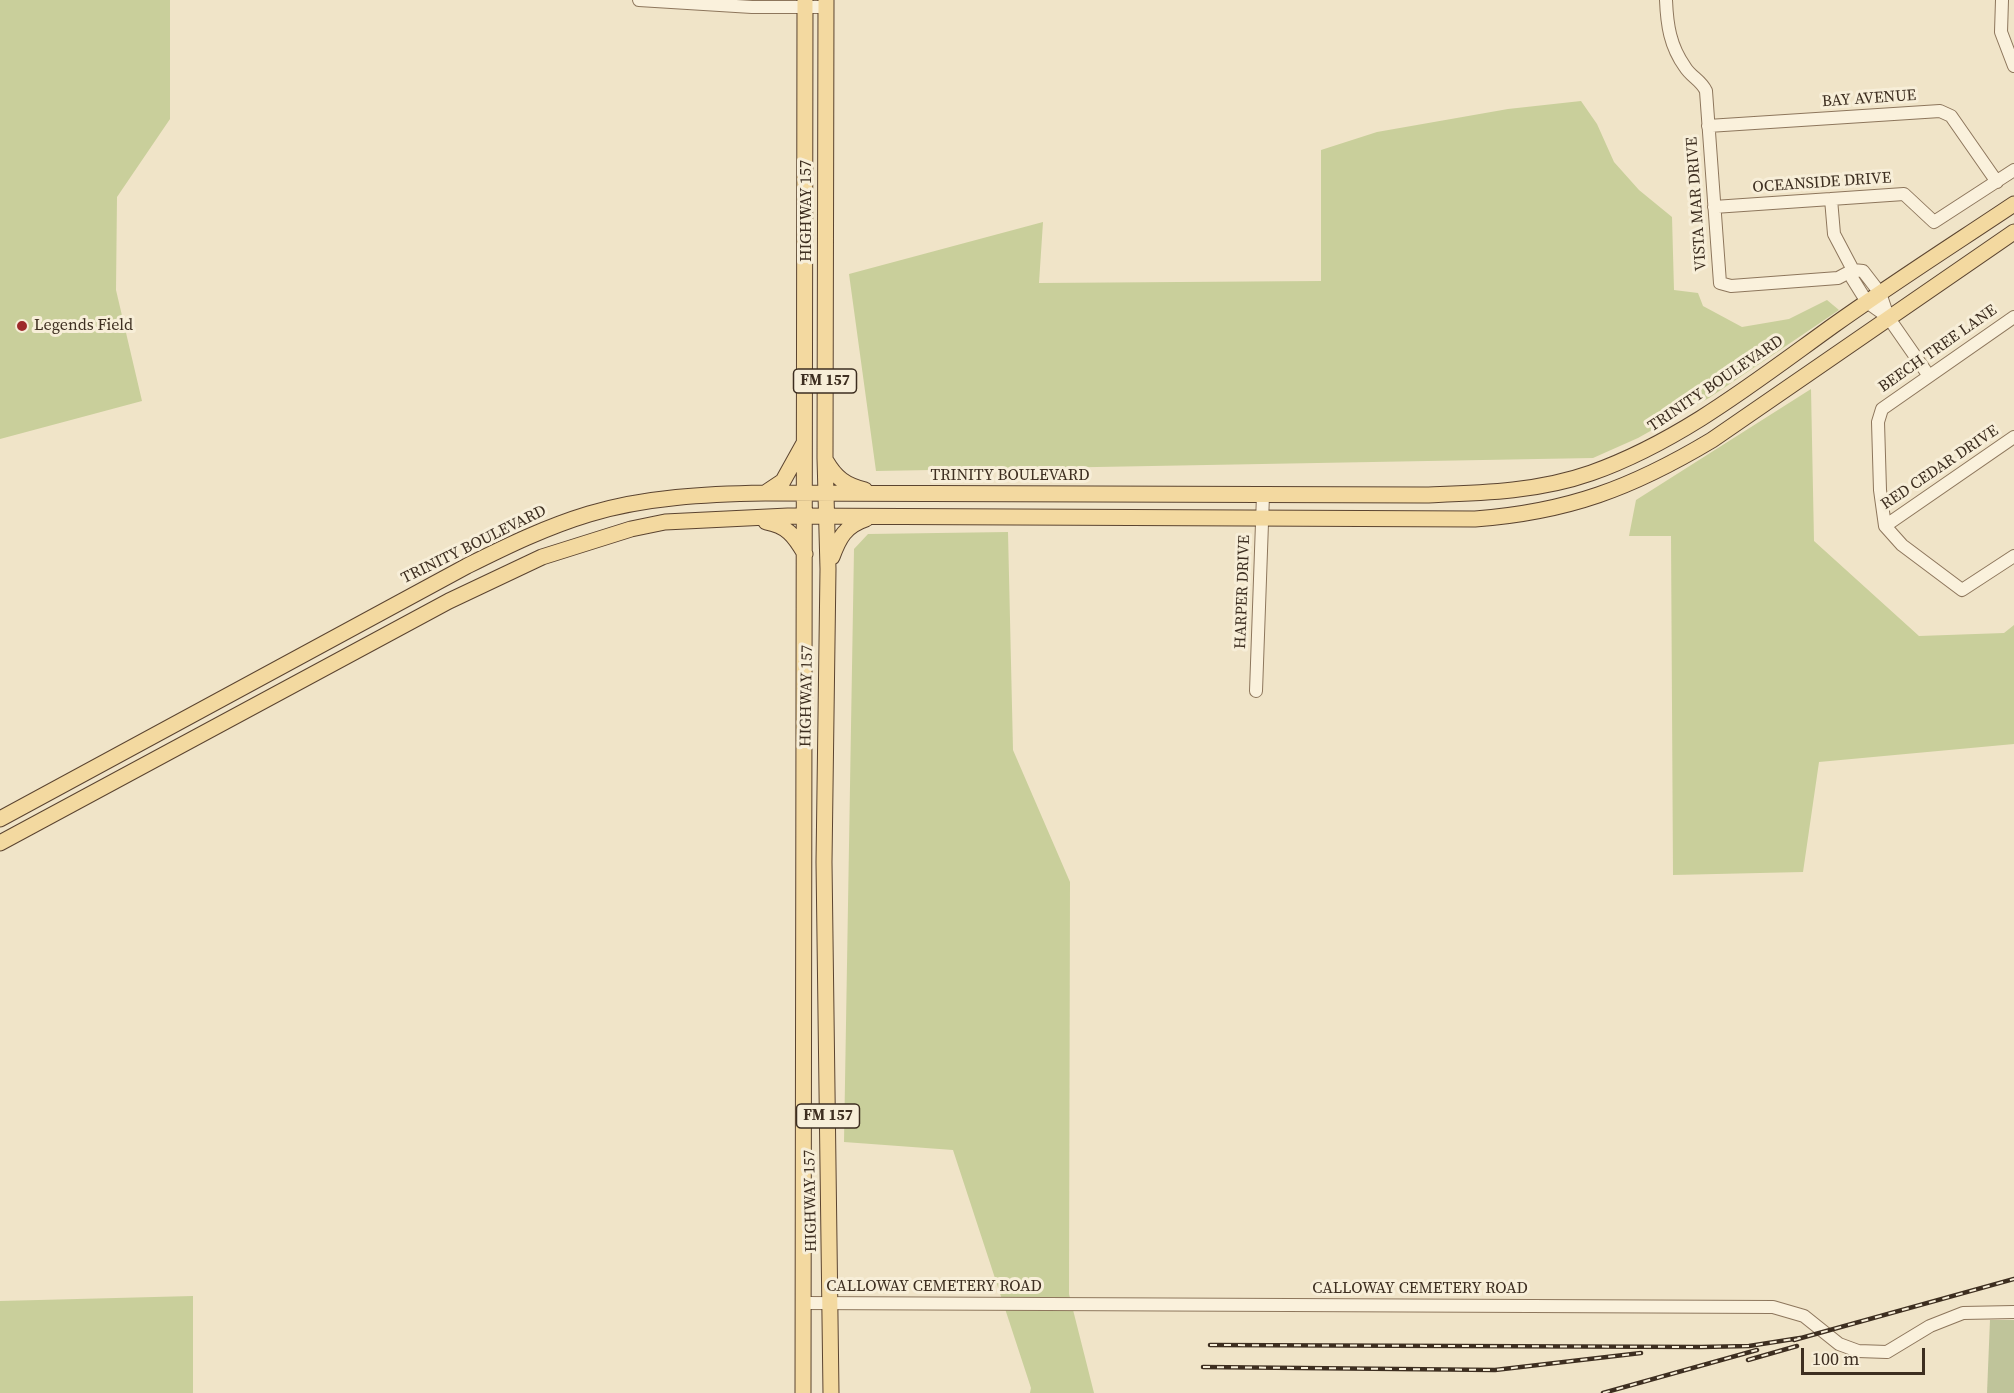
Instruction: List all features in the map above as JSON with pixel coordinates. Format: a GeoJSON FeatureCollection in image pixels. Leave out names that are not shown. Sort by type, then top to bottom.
{"type":"FeatureCollection","features":[{"type":"Feature","properties":{"kind":"main road","name":"HIGHWAY 157"},"geometry":{"type":"LineString","coordinates":[[803,1393],[805,3]]}},
{"type":"Feature","properties":{"kind":"main road","name":"HIGHWAY 157"},"geometry":{"type":"LineString","coordinates":[[826,3],[825,458],[828,569],[825,848],[831,1393]]}},
{"type":"Feature","properties":{"kind":"main road","name":"TRINITY BOULEVARD"},"geometry":{"type":"LineString","coordinates":[[0,819],[398,602],[534,533],[589,514],[684,497],[765,493],[1263,495],[1498,493],[1566,480],[1620,462],[1658,445],[1714,411],[1880,293],[2014,204]]}},
{"type":"Feature","properties":{"kind":"main road"},"geometry":{"type":"LineString","coordinates":[[0,843],[408,623],[542,557],[603,537],[665,522],[742,517],[1475,519],[1512,516],[1590,499],[1629,485],[1668,466],[1712,440],[2014,232]]}},
{"type":"Feature","properties":{"kind":"main road"},"geometry":{"type":"LineString","coordinates":[[765,493],[783,480],[805,443]]}},
{"type":"Feature","properties":{"kind":"main road"},"geometry":{"type":"LineString","coordinates":[[825,458],[836,477],[849,486],[876,494]]}},
{"type":"Feature","properties":{"kind":"main road"},"geometry":{"type":"LineString","coordinates":[[1024,494],[1024,516]]}},
{"type":"Feature","properties":{"kind":"main road"},"geometry":{"type":"LineString","coordinates":[[742,517],[781,525],[794,534],[806,557]]}},
{"type":"Feature","properties":{"kind":"main road"},"geometry":{"type":"LineString","coordinates":[[828,569],[838,540],[848,528],[872,517]]}},
{"type":"Feature","properties":{"kind":"main road"},"geometry":{"type":"LineString","coordinates":[[398,602],[408,623]]}},
{"type":"Feature","properties":{"kind":"main road"},"geometry":{"type":"LineString","coordinates":[[137,744],[148,763]]}},
{"type":"Feature","properties":{"kind":"main road"},"geometry":{"type":"LineString","coordinates":[[804,847],[825,848]]}},
{"type":"Feature","properties":{"kind":"street"},"geometry":{"type":"LineString","coordinates":[[639,0],[752,7],[826,3]]}},
{"type":"Feature","properties":{"kind":"street","name":"VISTA MAR DRIVE"},"geometry":{"type":"LineString","coordinates":[[1666,0],[1670,40],[1686,69],[1701,81],[1706,91],[1720,283],[1731,286],[1838,278],[1853,270]]}},
{"type":"Feature","properties":{"kind":"street"},"geometry":{"type":"LineString","coordinates":[[2002,0],[2001,32],[2014,66]]}},
{"type":"Feature","properties":{"kind":"street","name":"BAY AVENUE"},"geometry":{"type":"LineString","coordinates":[[1708,126],[1940,111],[1952,116],[1997,182]]}},
{"type":"Feature","properties":{"kind":"street","name":"OCEANSIDE DRIVE"},"geometry":{"type":"LineString","coordinates":[[1714,207],[1904,194],[1934,222],[2014,170]]}},
{"type":"Feature","properties":{"kind":"street"},"geometry":{"type":"LineString","coordinates":[[1831,199],[1837,242],[1853,270],[1851,279],[1867,302],[1888,317]]}},
{"type":"Feature","properties":{"kind":"street"},"geometry":{"type":"LineString","coordinates":[[1853,270],[1863,271],[1880,293],[1888,317],[1929,376]]}},
{"type":"Feature","properties":{"kind":"street","name":"BEECH TREE LANE"},"geometry":{"type":"LineString","coordinates":[[1885,526],[1880,490],[1878,422],[1882,409],[2014,317]]}},
{"type":"Feature","properties":{"kind":"street","name":"RED CEDAR DRIVE"},"geometry":{"type":"LineString","coordinates":[[1885,526],[2014,437]]}},
{"type":"Feature","properties":{"kind":"street","name":"HARPER DRIVE"},"geometry":{"type":"LineString","coordinates":[[1256,691],[1263,495]]}},
{"type":"Feature","properties":{"kind":"street"},"geometry":{"type":"LineString","coordinates":[[1885,526],[1902,545],[1962,590],[2014,556]]}},
{"type":"Feature","properties":{"kind":"street","name":"CALLOWAY CEMETERY ROAD"},"geometry":{"type":"LineString","coordinates":[[804,1303],[1773,1307],[1804,1316],[1839,1344],[1858,1351],[1887,1352],[1930,1326],[1963,1313],[2014,1312]]}},
{"type":"Feature","properties":{"kind":"green space"},"geometry":{"type":"Polygon","coordinates":[[[0,0],[170,0],[170,119],[117,197],[116,290],[142,401],[0,439],[0,0]]]}},
{"type":"Feature","properties":{"kind":"green space"},"geometry":{"type":"Polygon","coordinates":[[[1581,101],[1597,124],[1614,162],[1639,190],[1672,217],[1674,290],[1698,293],[1703,306],[1742,327],[1789,319],[1827,300],[1839,310],[1709,398],[1638,438],[1593,458],[876,471],[849,274],[1043,222],[1039,283],[1321,281],[1321,150],[1377,132],[1508,109],[1581,101]]]}},
{"type":"Feature","properties":{"kind":"green space"},"geometry":{"type":"Polygon","coordinates":[[[1811,389],[1814,541],[1919,636],[2004,633],[2014,625],[2014,744],[1819,762],[1803,872],[1673,875],[1671,536],[1629,536],[1636,500],[1811,389]]]}},
{"type":"Feature","properties":{"kind":"green space"},"geometry":{"type":"Polygon","coordinates":[[[1008,532],[1013,750],[1070,882],[1069,1294],[1094,1393],[1030,1393],[1031,1388],[953,1150],[844,1142],[854,549],[868,534],[1008,532]]]}},
{"type":"Feature","properties":{"kind":"green space"},"geometry":{"type":"Polygon","coordinates":[[[193,1296],[193,1393],[0,1393],[0,1301],[193,1296]]]}},
{"type":"Feature","properties":{"kind":"green space"},"geometry":{"type":"Polygon","coordinates":[[[1990,1320],[2014,1320],[2014,1393],[1987,1393],[1990,1320]]]}},
{"type":"Feature","properties":{"kind":"railway"},"geometry":{"type":"LineString","coordinates":[[1794,1340],[2014,1279]]}},
{"type":"Feature","properties":{"kind":"railway"},"geometry":{"type":"LineString","coordinates":[[1210,1345],[1701,1347],[1749,1346],[1800,1338]]}},
{"type":"Feature","properties":{"kind":"railway"},"geometry":{"type":"LineString","coordinates":[[1748,1360],[1797,1346]]}},
{"type":"Feature","properties":{"kind":"railway"},"geometry":{"type":"LineString","coordinates":[[1603,1393],[1757,1350]]}},
{"type":"Feature","properties":{"kind":"railway"},"geometry":{"type":"LineString","coordinates":[[1203,1367],[1495,1370],[1641,1353]]}},
{"type":"Feature","properties":{"kind":"place","name":"Legends Field"},"geometry":{"type":"Point","coordinates":[22,326]}}]}
